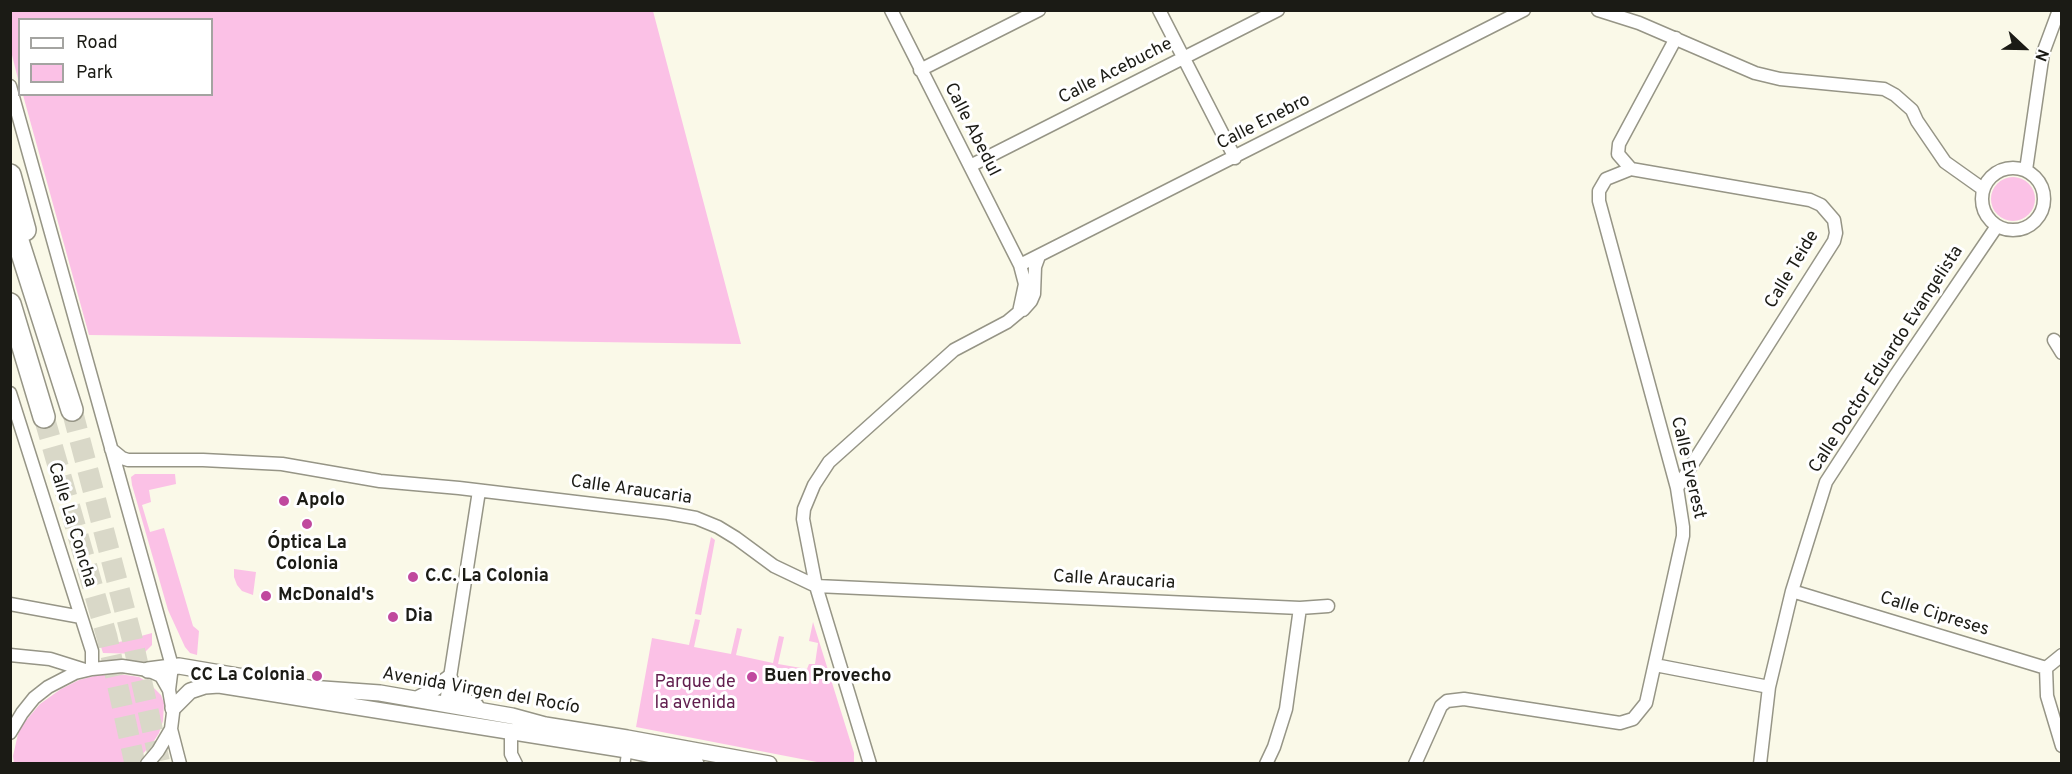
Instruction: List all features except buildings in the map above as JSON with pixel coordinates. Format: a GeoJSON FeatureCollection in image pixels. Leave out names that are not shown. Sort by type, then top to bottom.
{"type":"FeatureCollection","features":[{"type":"Feature","properties":{"kind":"highway"},"geometry":{"type":"LineString","coordinates":[[10,176],[29,245],[35,293]]}},
{"type":"Feature","properties":{"kind":"highway"},"geometry":{"type":"LineString","coordinates":[[10,216],[72,410]]}},
{"type":"Feature","properties":{"kind":"highway"},"geometry":{"type":"LineString","coordinates":[[10,304],[44,417]]}},
{"type":"Feature","properties":{"kind":"street","name":"Calle Abedul"},"geometry":{"type":"LineString","coordinates":[[891,10],[1020,265]]}},
{"type":"Feature","properties":{"kind":"street"},"geometry":{"type":"LineString","coordinates":[[920,70],[1039,10]]}},
{"type":"Feature","properties":{"kind":"street"},"geometry":{"type":"LineString","coordinates":[[1159,10],[1235,158]]}},
{"type":"Feature","properties":{"kind":"street","name":"Calle Acebuche"},"geometry":{"type":"LineString","coordinates":[[970,166],[1278,10]]}},
{"type":"Feature","properties":{"kind":"street","name":"Calle Enebro"},"geometry":{"type":"LineString","coordinates":[[1020,265],[1524,10]]}},
{"type":"Feature","properties":{"kind":"street"},"geometry":{"type":"LineString","coordinates":[[1598,10],[1676,38],[1755,74],[1780,79],[1884,89],[1895,95],[1912,110],[1945,162],[1983,189]]}},
{"type":"Feature","properties":{"kind":"street"},"geometry":{"type":"LineString","coordinates":[[2026,170],[2043,53],[2059,10]]}},
{"type":"Feature","properties":{"kind":"street"},"geometry":{"type":"LineString","coordinates":[[1631,169],[1618,154],[1619,144],[1676,38]]}},
{"type":"Feature","properties":{"kind":"street"},"geometry":{"type":"LineString","coordinates":[[10,86],[172,666],[169,690]]}},
{"type":"Feature","properties":{"kind":"street"},"geometry":{"type":"LineString","coordinates":[[2005,168],[2026,170],[2039,182],[2043,191],[2044,200],[2038,217],[2024,228],[2015,230],[1997,226],[1990,221],[1982,206],[1983,189],[1995,173],[2005,168]]}},
{"type":"Feature","properties":{"kind":"street","name":"Calle Teide"},"geometry":{"type":"LineString","coordinates":[[1631,169],[1810,200],[1821,205],[1834,220],[1836,233],[1834,242],[1677,488]]}},
{"type":"Feature","properties":{"kind":"street","name":"Calle Everest"},"geometry":{"type":"LineString","coordinates":[[1414,764],[1441,706],[1448,701],[1464,699],[1620,723],[1629,721],[1637,715],[1646,703],[1683,536],[1677,488],[1599,201],[1599,191],[1606,179],[1631,169]]}},
{"type":"Feature","properties":{"kind":"street","name":"Calle Doctor Eduardo Evangelista"},"geometry":{"type":"LineString","coordinates":[[1760,764],[1769,687],[1792,591],[1826,482],[1997,226]]}},
{"type":"Feature","properties":{"kind":"street"},"geometry":{"type":"LineString","coordinates":[[870,764],[816,586],[803,519],[814,485],[829,462],[954,350],[1007,322],[1028,306],[1034,294],[1035,267],[1039,256]]}},
{"type":"Feature","properties":{"kind":"street"},"geometry":{"type":"LineString","coordinates":[[1020,265],[1025,284],[1020,312]]}},
{"type":"Feature","properties":{"kind":"street"},"geometry":{"type":"LineString","coordinates":[[2054,340],[2061,353]]}},
{"type":"Feature","properties":{"kind":"street","name":"Calle La Concha"},"geometry":{"type":"LineString","coordinates":[[10,393],[92,651],[89,670]]}},
{"type":"Feature","properties":{"kind":"street"},"geometry":{"type":"LineString","coordinates":[[111,449],[128,460],[122,468],[120,480]]}},
{"type":"Feature","properties":{"kind":"street","name":"Calle Araucaria"},"geometry":{"type":"LineString","coordinates":[[128,460],[282,464],[380,481],[696,518],[736,538],[774,566],[816,586],[1300,608],[1328,606]]}},
{"type":"Feature","properties":{"kind":"street"},"geometry":{"type":"LineString","coordinates":[[346,706],[358,702],[436,712],[446,703],[479,491]]}},
{"type":"Feature","properties":{"kind":"street","name":"Calle Cipreses"},"geometry":{"type":"LineString","coordinates":[[1792,591],[2046,668]]}},
{"type":"Feature","properties":{"kind":"street"},"geometry":{"type":"LineString","coordinates":[[10,604],[81,616]]}},
{"type":"Feature","properties":{"kind":"street"},"geometry":{"type":"LineString","coordinates":[[1266,764],[1286,709],[1300,608]]}},
{"type":"Feature","properties":{"kind":"street"},"geometry":{"type":"LineString","coordinates":[[10,655],[50,659],[89,670]]}},
{"type":"Feature","properties":{"kind":"street"},"geometry":{"type":"LineString","coordinates":[[2061,655],[2046,668],[2047,696],[2061,746]]}},
{"type":"Feature","properties":{"kind":"street"},"geometry":{"type":"LineString","coordinates":[[1655,665],[1769,687]]}},
{"type":"Feature","properties":{"kind":"street"},"geometry":{"type":"LineString","coordinates":[[10,734],[34,698],[75,673],[122,666],[148,670],[161,676],[169,690],[173,708],[171,729],[180,764]]}},
{"type":"Feature","properties":{"kind":"street","name":"Avenida Virgen del Rocío"},"geometry":{"type":"LineString","coordinates":[[148,670],[172,666],[309,688],[380,693],[482,710],[544,725],[769,764]]}},
{"type":"Feature","properties":{"kind":"street"},"geometry":{"type":"LineString","coordinates":[[417,699],[449,678]]}},
{"type":"Feature","properties":{"kind":"street"},"geometry":{"type":"LineString","coordinates":[[449,678],[467,702],[482,710]]}},
{"type":"Feature","properties":{"kind":"street","name":"Avenida Virgen del Rocío"},"geometry":{"type":"LineString","coordinates":[[173,708],[190,691],[205,686],[219,685],[512,732],[626,757],[696,764]]}},
{"type":"Feature","properties":{"kind":"street"},"geometry":{"type":"LineString","coordinates":[[446,703],[449,711],[454,715],[499,723],[512,732],[511,754],[516,764]]}},
{"type":"Feature","properties":{"kind":"street"},"geometry":{"type":"LineString","coordinates":[[147,764],[162,746],[171,729]]}},
{"type":"Feature","properties":{"kind":"green space"},"geometry":{"type":"Polygon","coordinates":[[[10,11],[653,11],[741,344],[89,335],[23,96],[213,96],[213,18],[18,18],[18,79],[11,51],[10,11]]]}},
{"type":"Feature","properties":{"kind":"green space"},"geometry":{"type":"Polygon","coordinates":[[[2013,177],[2022,178],[2029,183],[2034,190],[2034,208],[2029,215],[2022,220],[2013,221],[2004,220],[1997,215],[1992,208],[1991,199],[1992,190],[1997,183],[2004,178],[2013,177]]]}},
{"type":"Feature","properties":{"kind":"green space"},"geometry":{"type":"Polygon","coordinates":[[[135,474],[175,474],[176,484],[149,490],[151,502],[142,505],[150,532],[164,528],[193,626],[199,631],[197,655],[190,653],[185,647],[168,610],[132,485],[131,477],[135,474]]]}},
{"type":"Feature","properties":{"kind":"green space"},"geometry":{"type":"Polygon","coordinates":[[[711,537],[715,540],[701,615],[695,614],[711,537]]]}},
{"type":"Feature","properties":{"kind":"green space"},"geometry":{"type":"Polygon","coordinates":[[[234,569],[256,572],[253,595],[242,591],[237,585],[234,569]]]}},
{"type":"Feature","properties":{"kind":"green space","name":"Parque de la avenida"},"geometry":{"type":"Polygon","coordinates":[[[695,619],[700,620],[694,647],[731,654],[737,628],[742,629],[736,655],[773,663],[779,636],[784,637],[778,664],[807,669],[809,664],[815,664],[818,643],[809,641],[813,622],[854,753],[854,763],[822,763],[636,727],[652,638],[689,645],[695,619]]]}},
{"type":"Feature","properties":{"kind":"green space"},"geometry":{"type":"Polygon","coordinates":[[[152,633],[152,645],[143,654],[103,653],[101,647],[152,633]]]}},
{"type":"Feature","properties":{"kind":"green space"},"geometry":{"type":"Polygon","coordinates":[[[119,674],[139,677],[149,683],[161,695],[164,703],[163,721],[159,733],[134,763],[14,763],[13,756],[18,734],[23,724],[40,704],[79,680],[98,675],[119,674]]]}},
{"type":"Feature","properties":{"kind":"tunnel"},"geometry":{"type":"LineString","coordinates":[[72,410],[132,638],[160,764]]}},
{"type":"Feature","properties":{"kind":"tunnel"},"geometry":{"type":"LineString","coordinates":[[44,417],[107,637],[135,764]]}},
{"type":"Feature","properties":{"kind":"place","name":"Apolo"},"geometry":{"type":"Point","coordinates":[284,501]}},
{"type":"Feature","properties":{"kind":"place","name":"Óptica La Colonia"},"geometry":{"type":"Point","coordinates":[307,524]}},
{"type":"Feature","properties":{"kind":"place","name":"C.C. La Colonia"},"geometry":{"type":"Point","coordinates":[413,577]}},
{"type":"Feature","properties":{"kind":"place","name":"McDonald's"},"geometry":{"type":"Point","coordinates":[266,596]}},
{"type":"Feature","properties":{"kind":"place","name":"Dia"},"geometry":{"type":"Point","coordinates":[393,617]}},
{"type":"Feature","properties":{"kind":"place","name":"CC La Colonia"},"geometry":{"type":"Point","coordinates":[317,676]}},
{"type":"Feature","properties":{"kind":"place","name":"Buen Provecho"},"geometry":{"type":"Point","coordinates":[752,677]}}]}
